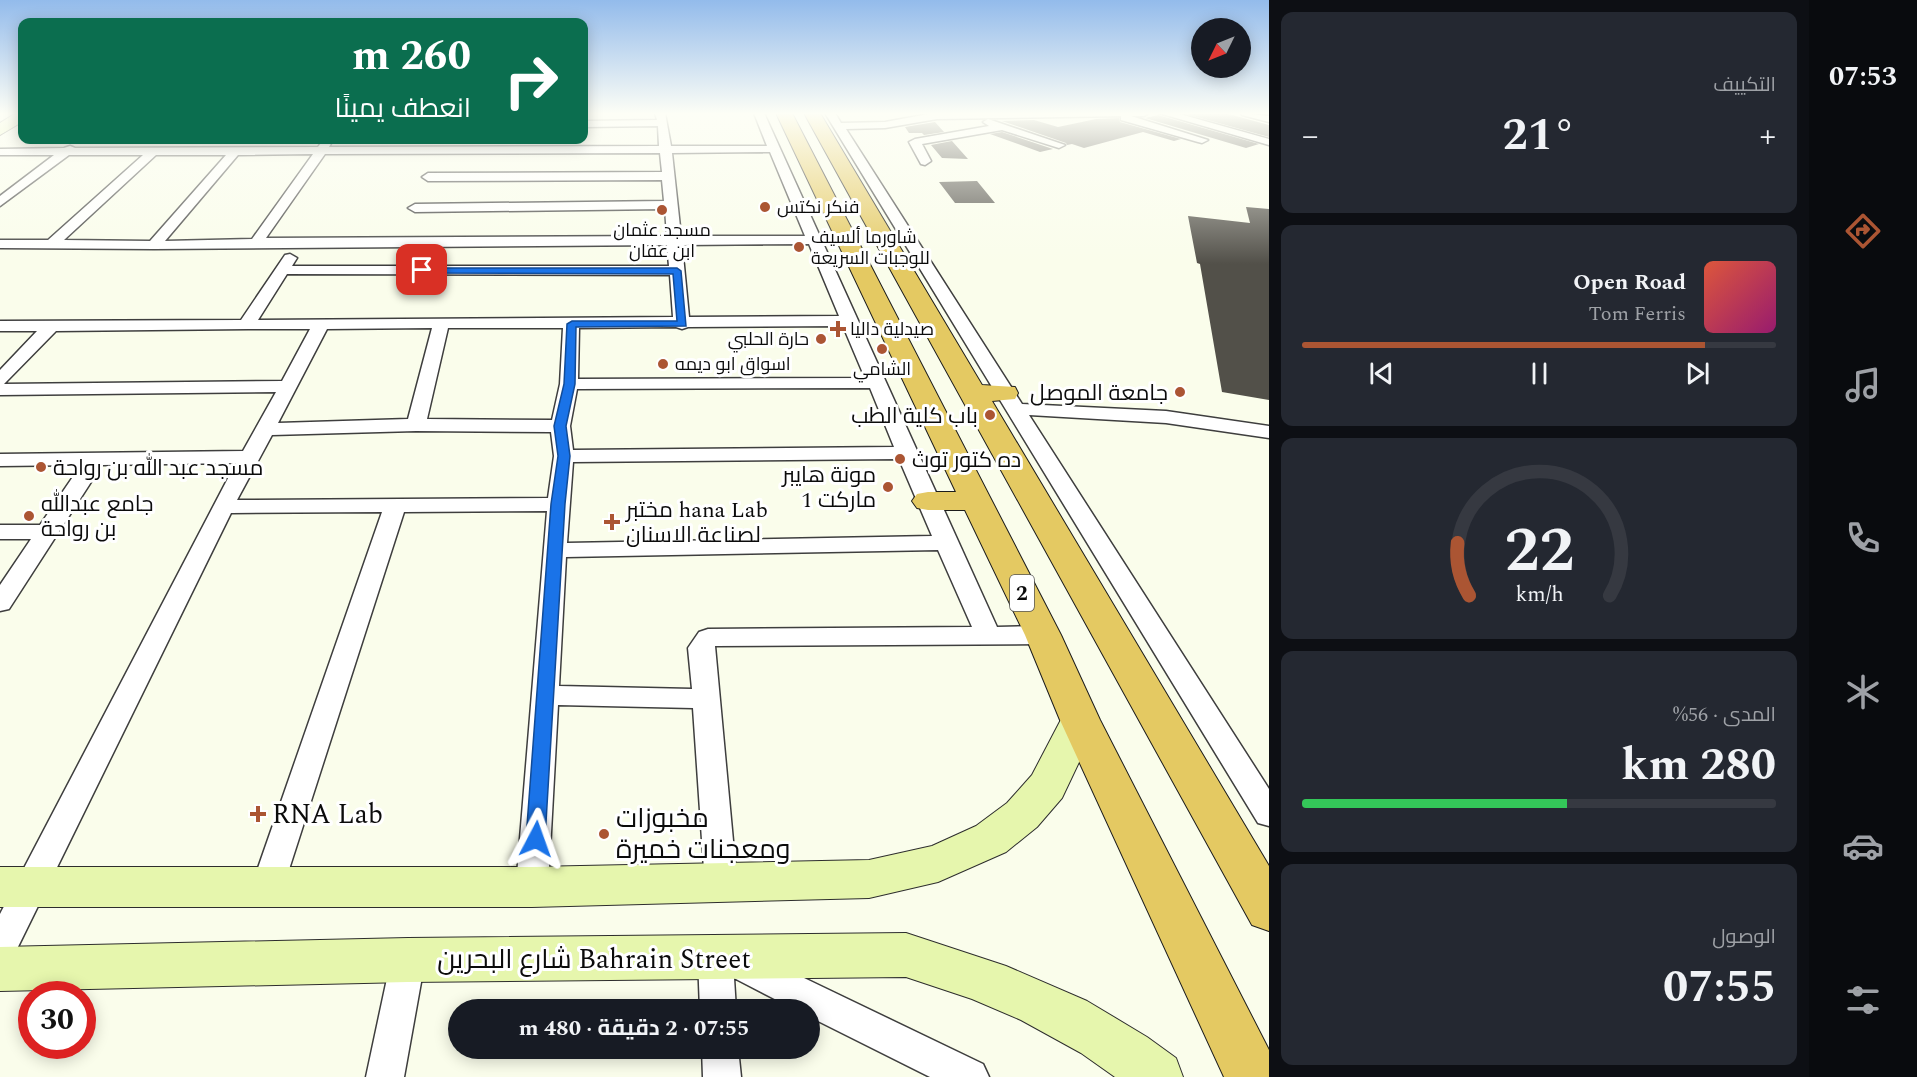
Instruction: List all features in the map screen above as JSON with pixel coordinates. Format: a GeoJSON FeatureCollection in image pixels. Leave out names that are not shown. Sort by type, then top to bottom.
{"type":"FeatureCollection","features":[{"type":"Feature","properties":{"kind":"highway","name":"2"},"geometry":{"type":"LineString","coordinates":[[803,163],[831,240],[977,501],[1043,635],[1080,720],[1254,1077]]}},
{"type":"Feature","properties":{"kind":"highway"},"geometry":{"type":"LineString","coordinates":[[848,163],[883,240],[1269,910]]}},
{"type":"Feature","properties":{"kind":"highway"},"geometry":{"type":"LineString","coordinates":[[831,240],[883,240]]}},
{"type":"Feature","properties":{"kind":"highway"},"geometry":{"type":"LineString","coordinates":[[972,393],[1010,401]]}},
{"type":"Feature","properties":{"kind":"highway"},"geometry":{"type":"LineString","coordinates":[[928,501],[977,501]]}},
{"type":"Feature","properties":{"kind":"main road"},"geometry":{"type":"LineString","coordinates":[[16,887],[532,887],[869,879],[938,863],[991,839],[1022,815],[1047,786],[1080,720]]}},
{"type":"Feature","properties":{"kind":"main road","name":"شارع البحرين Bahrain Street"},"geometry":{"type":"LineString","coordinates":[[0,969],[408,960],[906,955],[966,973],[1030,997],[1088,1029],[1157,1077]]}},
{"type":"Feature","properties":{"kind":"street"},"geometry":{"type":"LineString","coordinates":[[0,202],[52,163]]}},
{"type":"Feature","properties":{"kind":"street"},"geometry":{"type":"LineString","coordinates":[[53,243],[141,163]]}},
{"type":"Feature","properties":{"kind":"street"},"geometry":{"type":"LineString","coordinates":[[154,245],[224,163]]}},
{"type":"Feature","properties":{"kind":"street"},"geometry":{"type":"LineString","coordinates":[[256,243],[312,163]]}},
{"type":"Feature","properties":{"kind":"street"},"geometry":{"type":"LineString","coordinates":[[400,243],[418,202],[431,163]]}},
{"type":"Feature","properties":{"kind":"street"},"geometry":{"type":"LineString","coordinates":[[667,163],[682,324]]}},
{"type":"Feature","properties":{"kind":"street"},"geometry":{"type":"LineString","coordinates":[[784,163],[831,240],[850,321],[988,635]]}},
{"type":"Feature","properties":{"kind":"street"},"geometry":{"type":"LineString","coordinates":[[856,163],[1010,401],[1269,814]]}},
{"type":"Feature","properties":{"kind":"street"},"geometry":{"type":"LineString","coordinates":[[418,202],[668,176]]}},
{"type":"Feature","properties":{"kind":"street"},"geometry":{"type":"LineString","coordinates":[[418,202],[671,205]]}},
{"type":"Feature","properties":{"kind":"street"},"geometry":{"type":"LineString","coordinates":[[0,244],[831,240]]}},
{"type":"Feature","properties":{"kind":"street"},"geometry":{"type":"LineString","coordinates":[[246,325],[302,242]]}},
{"type":"Feature","properties":{"kind":"street"},"geometry":{"type":"LineString","coordinates":[[283,270],[677,271]]}},
{"type":"Feature","properties":{"kind":"street"},"geometry":{"type":"LineString","coordinates":[[0,326],[682,324],[850,321]]}},
{"type":"Feature","properties":{"kind":"street"},"geometry":{"type":"LineString","coordinates":[[532,887],[557,550],[558,504],[564,456],[560,426],[569,384],[572,324]]}},
{"type":"Feature","properties":{"kind":"street"},"geometry":{"type":"LineString","coordinates":[[0,948],[16,887],[321,325]]}},
{"type":"Feature","properties":{"kind":"street"},"geometry":{"type":"LineString","coordinates":[[416,425],[441,325]]}},
{"type":"Feature","properties":{"kind":"street"},"geometry":{"type":"LineString","coordinates":[[0,380],[51,326]]}},
{"type":"Feature","properties":{"kind":"street"},"geometry":{"type":"LineString","coordinates":[[569,384],[876,383]]}},
{"type":"Feature","properties":{"kind":"street"},"geometry":{"type":"LineString","coordinates":[[0,390],[287,386]]}},
{"type":"Feature","properties":{"kind":"street"},"geometry":{"type":"LineString","coordinates":[[1010,401],[1166,417],[1269,432]]}},
{"type":"Feature","properties":{"kind":"street"},"geometry":{"type":"LineString","coordinates":[[264,429],[416,425],[560,426]]}},
{"type":"Feature","properties":{"kind":"street"},"geometry":{"type":"LineString","coordinates":[[564,456],[907,453]]}},
{"type":"Feature","properties":{"kind":"street"},"geometry":{"type":"LineString","coordinates":[[0,460],[250,457]]}},
{"type":"Feature","properties":{"kind":"street"},"geometry":{"type":"LineString","coordinates":[[0,603],[94,460]]}},
{"type":"Feature","properties":{"kind":"street"},"geometry":{"type":"LineString","coordinates":[[223,507],[558,504]]}},
{"type":"Feature","properties":{"kind":"street"},"geometry":{"type":"LineString","coordinates":[[267,888],[395,507]]}},
{"type":"Feature","properties":{"kind":"street"},"geometry":{"type":"LineString","coordinates":[[0,532],[47,532]]}},
{"type":"Feature","properties":{"kind":"street"},"geometry":{"type":"LineString","coordinates":[[557,550],[946,543]]}},
{"type":"Feature","properties":{"kind":"street"},"geometry":{"type":"LineString","coordinates":[[721,884],[701,648],[708,639],[1043,635]]}},
{"type":"Feature","properties":{"kind":"street"},"geometry":{"type":"LineString","coordinates":[[546,695],[706,699]]}},
{"type":"Feature","properties":{"kind":"street"},"geometry":{"type":"LineString","coordinates":[[719,999],[721,958],[970,1077]]}},
{"type":"Feature","properties":{"kind":"street"},"geometry":{"type":"LineString","coordinates":[[385,1077],[408,960]]}},
{"type":"Feature","properties":{"kind":"street"},"geometry":{"type":"LineString","coordinates":[[721,1059],[722,1077]]}},
{"type":"Feature","properties":{"kind":"building"},"geometry":{"type":"Polygon","coordinates":[[[977,181],[995,203],[955,203],[939,182],[977,181]]]}},
{"type":"Feature","properties":{"kind":"building"},"geometry":{"type":"Polygon","coordinates":[[[1246,207],[1269,209],[1269,400],[1222,392],[1200,264],[1197,263],[1188,216],[1250,223],[1246,207]]]}},
{"type":"Feature","properties":{"kind":"place","name":"فنكر نكتس"},"geometry":{"type":"Point","coordinates":[765,207]}},
{"type":"Feature","properties":{"kind":"place","name":"مسجد عثمان ابن عفان"},"geometry":{"type":"Point","coordinates":[662,210]}},
{"type":"Feature","properties":{"kind":"place","name":"شاورما ألسيف للوجبات السريعة"},"geometry":{"type":"Point","coordinates":[799,247]}},
{"type":"Feature","properties":{"kind":"place","name":"صيدلية داليا"},"geometry":{"type":"Point","coordinates":[838,329]}},
{"type":"Feature","properties":{"kind":"place","name":"حارة الحلبي"},"geometry":{"type":"Point","coordinates":[821,339]}},
{"type":"Feature","properties":{"kind":"place","name":"الشامي"},"geometry":{"type":"Point","coordinates":[882,349]}},
{"type":"Feature","properties":{"kind":"place","name":"اسواق ابو ديمه"},"geometry":{"type":"Point","coordinates":[663,364]}},
{"type":"Feature","properties":{"kind":"place","name":"جامعة الموصل"},"geometry":{"type":"Point","coordinates":[1180,392]}},
{"type":"Feature","properties":{"kind":"place","name":"باب كلية الطب"},"geometry":{"type":"Point","coordinates":[990,415]}},
{"type":"Feature","properties":{"kind":"place","name":"ده كتور توث"},"geometry":{"type":"Point","coordinates":[900,459]}},
{"type":"Feature","properties":{"kind":"place","name":"مسجد عبد الله بن رواحة"},"geometry":{"type":"Point","coordinates":[41,467]}},
{"type":"Feature","properties":{"kind":"place","name":"مونة هايبر ماركت 1"},"geometry":{"type":"Point","coordinates":[888,487]}},
{"type":"Feature","properties":{"kind":"place","name":"جامع عبدالله بن رواحة"},"geometry":{"type":"Point","coordinates":[29,516]}},
{"type":"Feature","properties":{"kind":"place","name":"مختبر hana Lab لصناعة الاسنان"},"geometry":{"type":"Point","coordinates":[612,522]}},
{"type":"Feature","properties":{"kind":"place","name":"RNA Lab"},"geometry":{"type":"Point","coordinates":[258,814]}},
{"type":"Feature","properties":{"kind":"place","name":"مخبوزات ومعجنات خميرة"},"geometry":{"type":"Point","coordinates":[604,834]}},
{"type":"Feature","properties":{"kind":"route"},"geometry":{"type":"LineString","coordinates":[[422,270],[677,271],[682,324],[572,324],[569,384],[560,426],[564,456],[558,504],[557,550],[536,839]]}}]}
